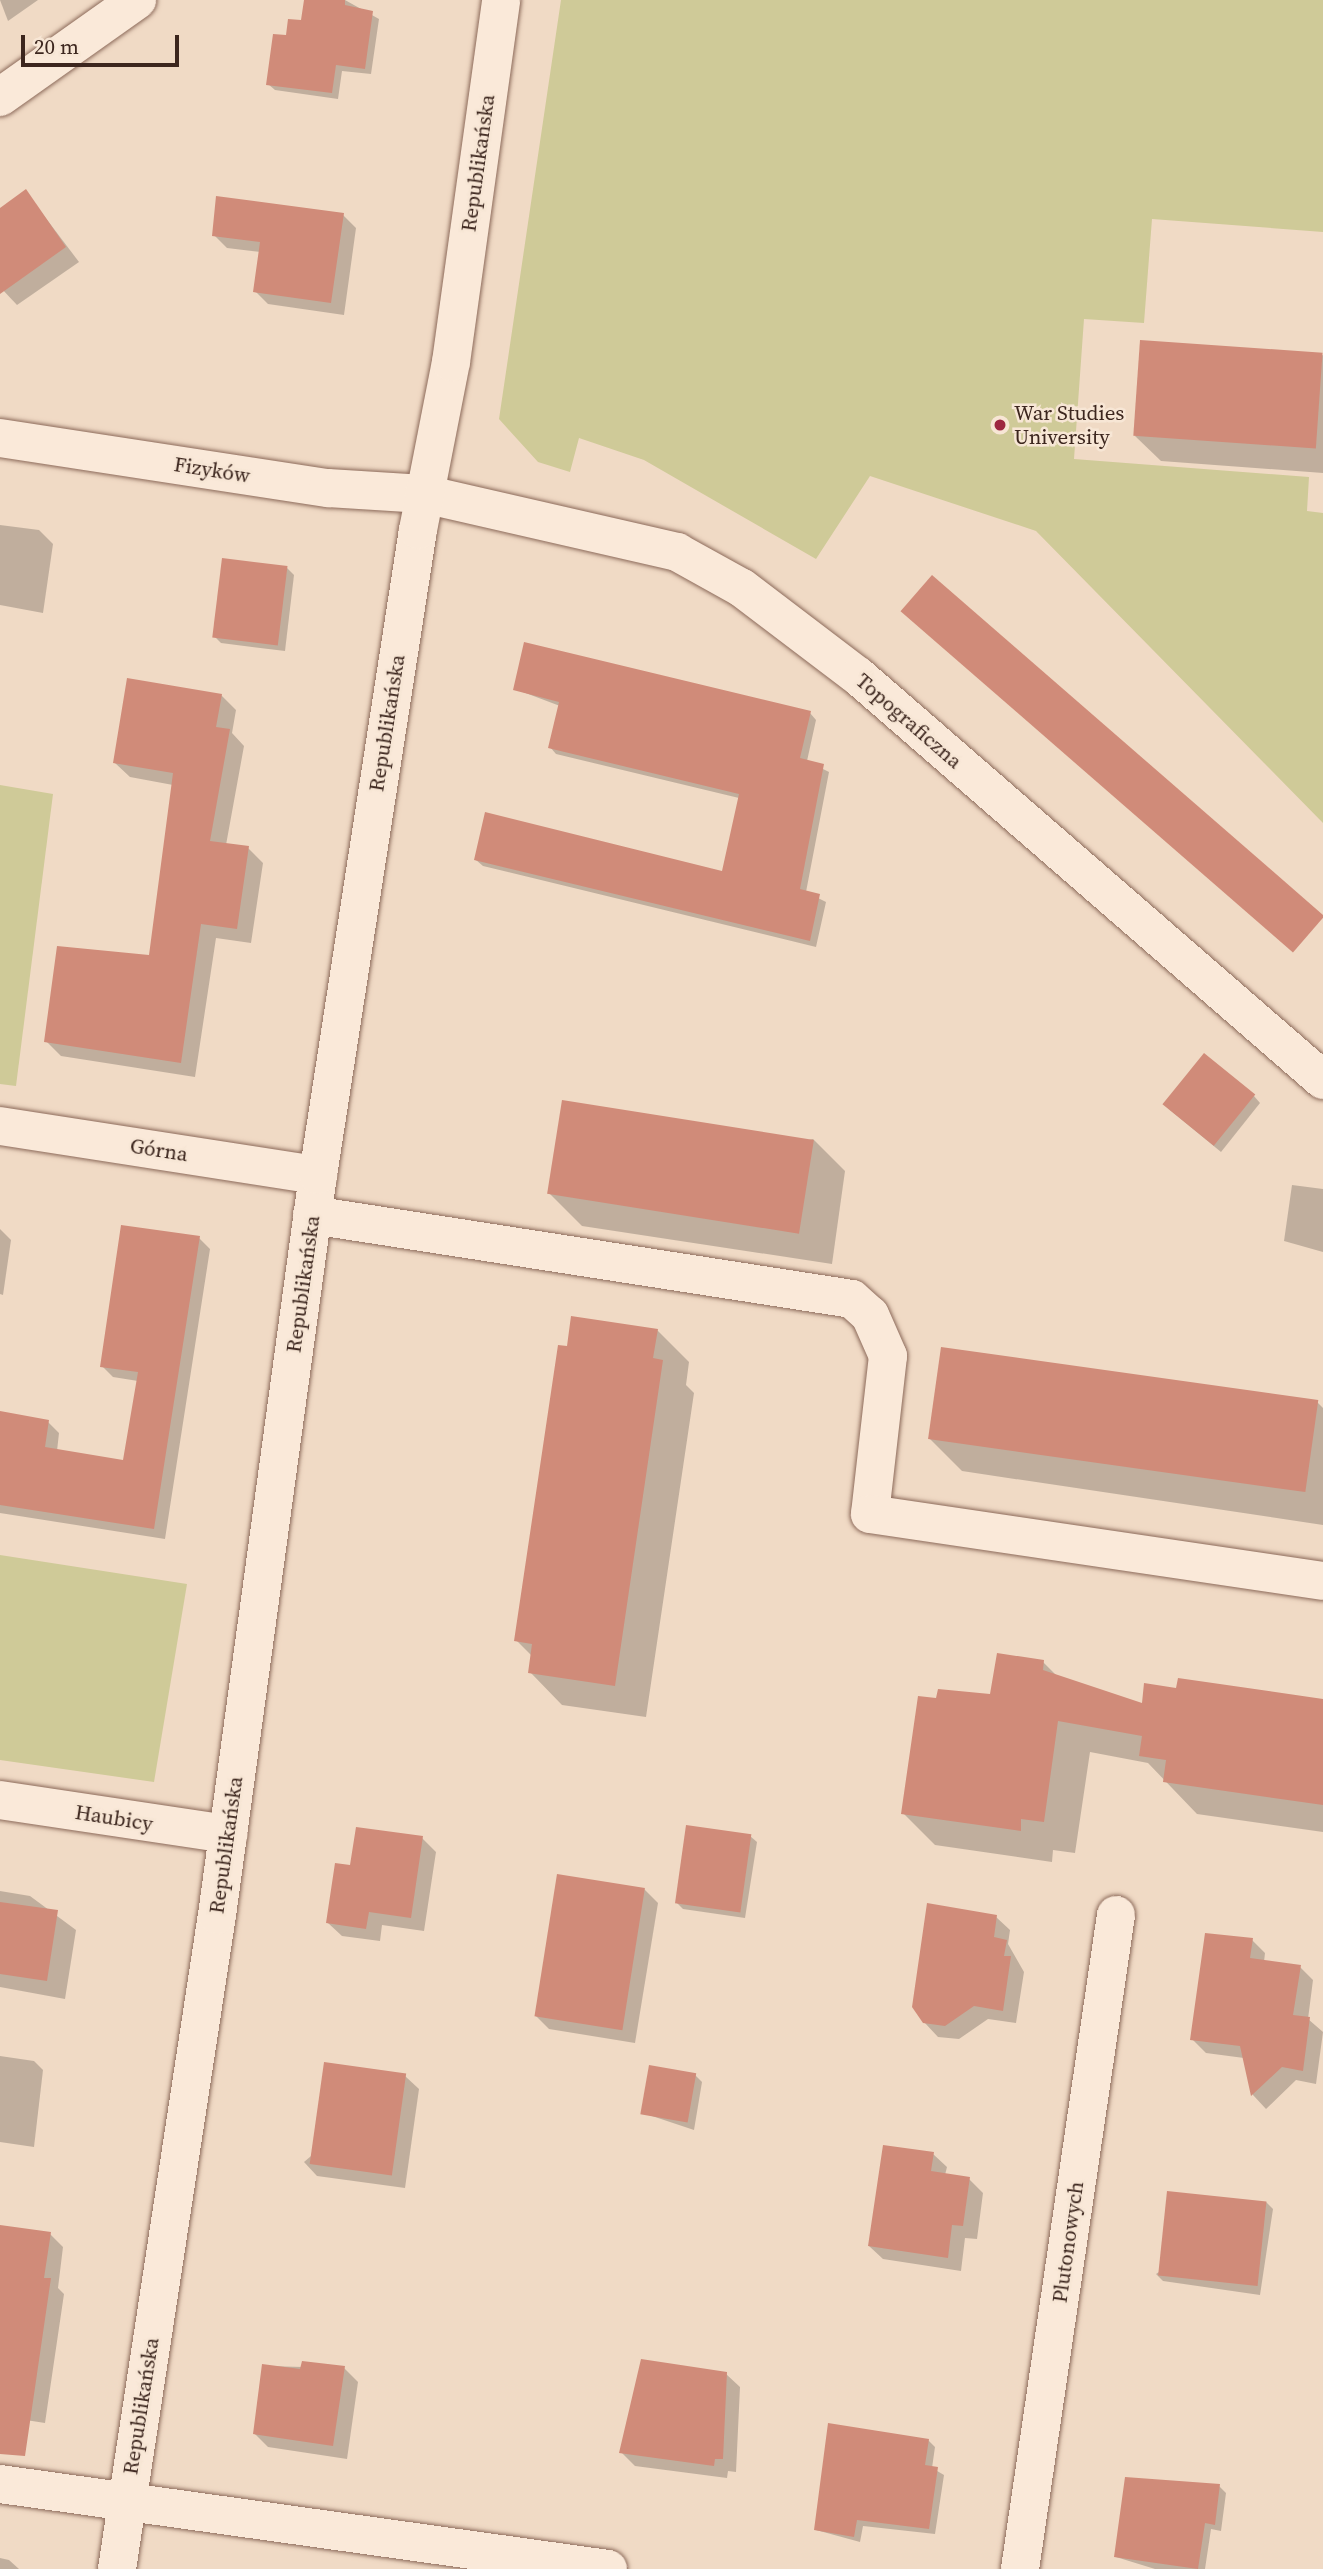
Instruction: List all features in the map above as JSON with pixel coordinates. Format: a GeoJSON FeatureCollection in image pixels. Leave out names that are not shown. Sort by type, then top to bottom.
{"type":"FeatureCollection","features":[{"type":"Feature","properties":{"kind":"street"},"geometry":{"type":"LineString","coordinates":[[0,97],[137,0]]}},
{"type":"Feature","properties":{"kind":"street","name":"Republikańska"},"geometry":{"type":"LineString","coordinates":[[117,2569],[228,1834],[312,1215],[424,495],[451,362],[501,0]]}},
{"type":"Feature","properties":{"kind":"street","name":"Fizyków"},"geometry":{"type":"LineString","coordinates":[[0,438],[328,488],[424,495]]}},
{"type":"Feature","properties":{"kind":"street","name":"Topograficzna"},"geometry":{"type":"LineString","coordinates":[[424,495],[655,544],[743,589],[858,676],[1323,1080]]}},
{"type":"Feature","properties":{"kind":"street","name":"Górna"},"geometry":{"type":"LineString","coordinates":[[0,1126],[318,1175]]}},
{"type":"Feature","properties":{"kind":"street"},"geometry":{"type":"LineString","coordinates":[[312,1215],[852,1298],[870,1315],[888,1356],[870,1514],[1323,1581]]}},
{"type":"Feature","properties":{"kind":"street","name":"Haubicy"},"geometry":{"type":"LineString","coordinates":[[0,1800],[228,1834]]}},
{"type":"Feature","properties":{"kind":"street","name":"Plutonowych"},"geometry":{"type":"LineString","coordinates":[[1020,2569],[1116,1915]]}},
{"type":"Feature","properties":{"kind":"street"},"geometry":{"type":"LineString","coordinates":[[0,2484],[608,2569]]}},
{"type":"Feature","properties":{"kind":"shaded area","name":"War Studies University"},"geometry":{"type":"Polygon","coordinates":[[[561,0],[1323,0],[1323,232],[1152,219],[1144,323],[1084,319],[1074,459],[1309,477],[1307,511],[1323,513],[1323,823],[1036,531],[870,476],[816,559],[644,460],[579,438],[570,472],[538,462],[499,419],[561,0]]]}},
{"type":"Feature","properties":{"kind":"shaded area"},"geometry":{"type":"Polygon","coordinates":[[[0,785],[53,794],[16,1086],[0,1084],[0,785]]]}},
{"type":"Feature","properties":{"kind":"shaded area"},"geometry":{"type":"Polygon","coordinates":[[[0,1555],[187,1584],[154,1782],[0,1760],[0,1555]]]}},
{"type":"Feature","properties":{"kind":"building"},"geometry":{"type":"Polygon","coordinates":[[[304,0],[345,0],[345,5],[373,11],[365,69],[336,65],[332,93],[266,85],[273,34],[286,35],[288,19],[301,20],[304,0]]]}},
{"type":"Feature","properties":{"kind":"building"},"geometry":{"type":"Polygon","coordinates":[[[26,189],[66,247],[0,294],[0,208],[26,189]]]}},
{"type":"Feature","properties":{"kind":"building"},"geometry":{"type":"Polygon","coordinates":[[[216,196],[344,213],[331,303],[253,292],[260,242],[212,236],[216,196]]]}},
{"type":"Feature","properties":{"kind":"building"},"geometry":{"type":"Polygon","coordinates":[[[1140,340],[1323,353],[1316,449],[1133,436],[1140,340]]]}},
{"type":"Feature","properties":{"kind":"building"},"geometry":{"type":"Polygon","coordinates":[[[222,558],[288,566],[278,645],[212,637],[222,558]]]}},
{"type":"Feature","properties":{"kind":"building"},"geometry":{"type":"Polygon","coordinates":[[[932,575],[1323,915],[1293,952],[901,611],[932,575]]]}},
{"type":"Feature","properties":{"kind":"building"},"geometry":{"type":"Polygon","coordinates":[[[524,642],[811,711],[800,758],[824,764],[800,889],[820,894],[810,941],[474,860],[485,812],[722,871],[739,794],[548,748],[559,702],[513,690],[524,642]]]}},
{"type":"Feature","properties":{"kind":"building"},"geometry":{"type":"Polygon","coordinates":[[[127,678],[222,694],[216,727],[230,729],[210,841],[249,846],[237,929],[201,924],[181,1063],[44,1042],[57,946],[149,955],[173,773],[113,763],[127,678]]]}},
{"type":"Feature","properties":{"kind":"building"},"geometry":{"type":"Polygon","coordinates":[[[1204,1053],[1255,1095],[1214,1146],[1162,1104],[1204,1053]]]}},
{"type":"Feature","properties":{"kind":"building"},"geometry":{"type":"Polygon","coordinates":[[[562,1100],[814,1140],[799,1234],[547,1194],[562,1100]]]}},
{"type":"Feature","properties":{"kind":"building"},"geometry":{"type":"Polygon","coordinates":[[[121,1225],[200,1236],[154,1529],[0,1505],[0,1411],[49,1420],[45,1447],[123,1460],[138,1372],[100,1367],[121,1225]]]}},
{"type":"Feature","properties":{"kind":"building"},"geometry":{"type":"Polygon","coordinates":[[[571,1316],[658,1329],[653,1358],[663,1360],[615,1686],[528,1673],[532,1644],[514,1641],[558,1345],[567,1346],[571,1316]]]}},
{"type":"Feature","properties":{"kind":"building"},"geometry":{"type":"Polygon","coordinates":[[[941,1347],[1318,1400],[1305,1492],[928,1439],[941,1347]]]}},
{"type":"Feature","properties":{"kind":"building"},"geometry":{"type":"Polygon","coordinates":[[[997,1653],[1044,1660],[1043,1670],[1142,1703],[1144,1683],[1176,1688],[1178,1678],[1323,1699],[1323,1805],[1163,1782],[1166,1760],[1139,1756],[1142,1736],[1058,1721],[1044,1822],[1021,1819],[1021,1831],[901,1814],[918,1696],[936,1698],[938,1689],[990,1694],[997,1653]]]}},
{"type":"Feature","properties":{"kind":"building"},"geometry":{"type":"Polygon","coordinates":[[[686,1825],[751,1834],[740,1912],[675,1903],[686,1825]]]}},
{"type":"Feature","properties":{"kind":"building"},"geometry":{"type":"Polygon","coordinates":[[[356,1827],[423,1836],[411,1918],[369,1912],[366,1929],[326,1923],[335,1863],[350,1865],[356,1827]]]}},
{"type":"Feature","properties":{"kind":"building"},"geometry":{"type":"Polygon","coordinates":[[[557,1874],[645,1888],[622,2030],[534,2016],[557,1874]]]}},
{"type":"Feature","properties":{"kind":"building"},"geometry":{"type":"Polygon","coordinates":[[[0,1902],[58,1910],[47,1981],[0,1974],[0,1902]]]}},
{"type":"Feature","properties":{"kind":"building"},"geometry":{"type":"Polygon","coordinates":[[[927,1903],[997,1915],[994,1937],[1007,1940],[1004,1956],[1011,1956],[1003,2011],[974,2006],[945,2026],[923,2023],[912,2007],[927,1903]]]}},
{"type":"Feature","properties":{"kind":"building"},"geometry":{"type":"Polygon","coordinates":[[[1205,1933],[1253,1938],[1250,1958],[1301,1965],[1293,2015],[1310,2017],[1303,2071],[1282,2067],[1251,2096],[1240,2046],[1190,2040],[1205,1933]]]}},
{"type":"Feature","properties":{"kind":"building"},"geometry":{"type":"Polygon","coordinates":[[[324,2062],[406,2074],[392,2176],[310,2164],[324,2062]]]}},
{"type":"Feature","properties":{"kind":"building"},"geometry":{"type":"Polygon","coordinates":[[[649,2065],[696,2073],[688,2123],[640,2114],[649,2065]]]}},
{"type":"Feature","properties":{"kind":"building"},"geometry":{"type":"Polygon","coordinates":[[[883,2145],[934,2152],[931,2171],[970,2177],[963,2226],[952,2225],[948,2258],[868,2246],[883,2145]]]}},
{"type":"Feature","properties":{"kind":"building"},"geometry":{"type":"Polygon","coordinates":[[[1167,2191],[1266,2201],[1258,2286],[1158,2276],[1167,2191]]]}},
{"type":"Feature","properties":{"kind":"building"},"geometry":{"type":"Polygon","coordinates":[[[0,2225],[51,2232],[44,2278],[51,2278],[25,2456],[0,2454],[0,2225]]]}},
{"type":"Feature","properties":{"kind":"building"},"geometry":{"type":"Polygon","coordinates":[[[641,2359],[727,2372],[723,2459],[715,2459],[714,2466],[619,2453],[641,2359]]]}},
{"type":"Feature","properties":{"kind":"building"},"geometry":{"type":"Polygon","coordinates":[[[302,2361],[345,2366],[333,2446],[253,2434],[262,2364],[300,2369],[302,2361]]]}},
{"type":"Feature","properties":{"kind":"building"},"geometry":{"type":"Polygon","coordinates":[[[828,2423],[929,2439],[925,2465],[938,2467],[929,2529],[857,2520],[854,2537],[814,2530],[828,2423]]]}},
{"type":"Feature","properties":{"kind":"building"},"geometry":{"type":"Polygon","coordinates":[[[1125,2477],[1220,2484],[1215,2525],[1205,2523],[1198,2569],[1114,2557],[1125,2477]]]}},
{"type":"Feature","properties":{"kind":"place","name":"War Studies University"},"geometry":{"type":"Point","coordinates":[1000,425]}}]}
